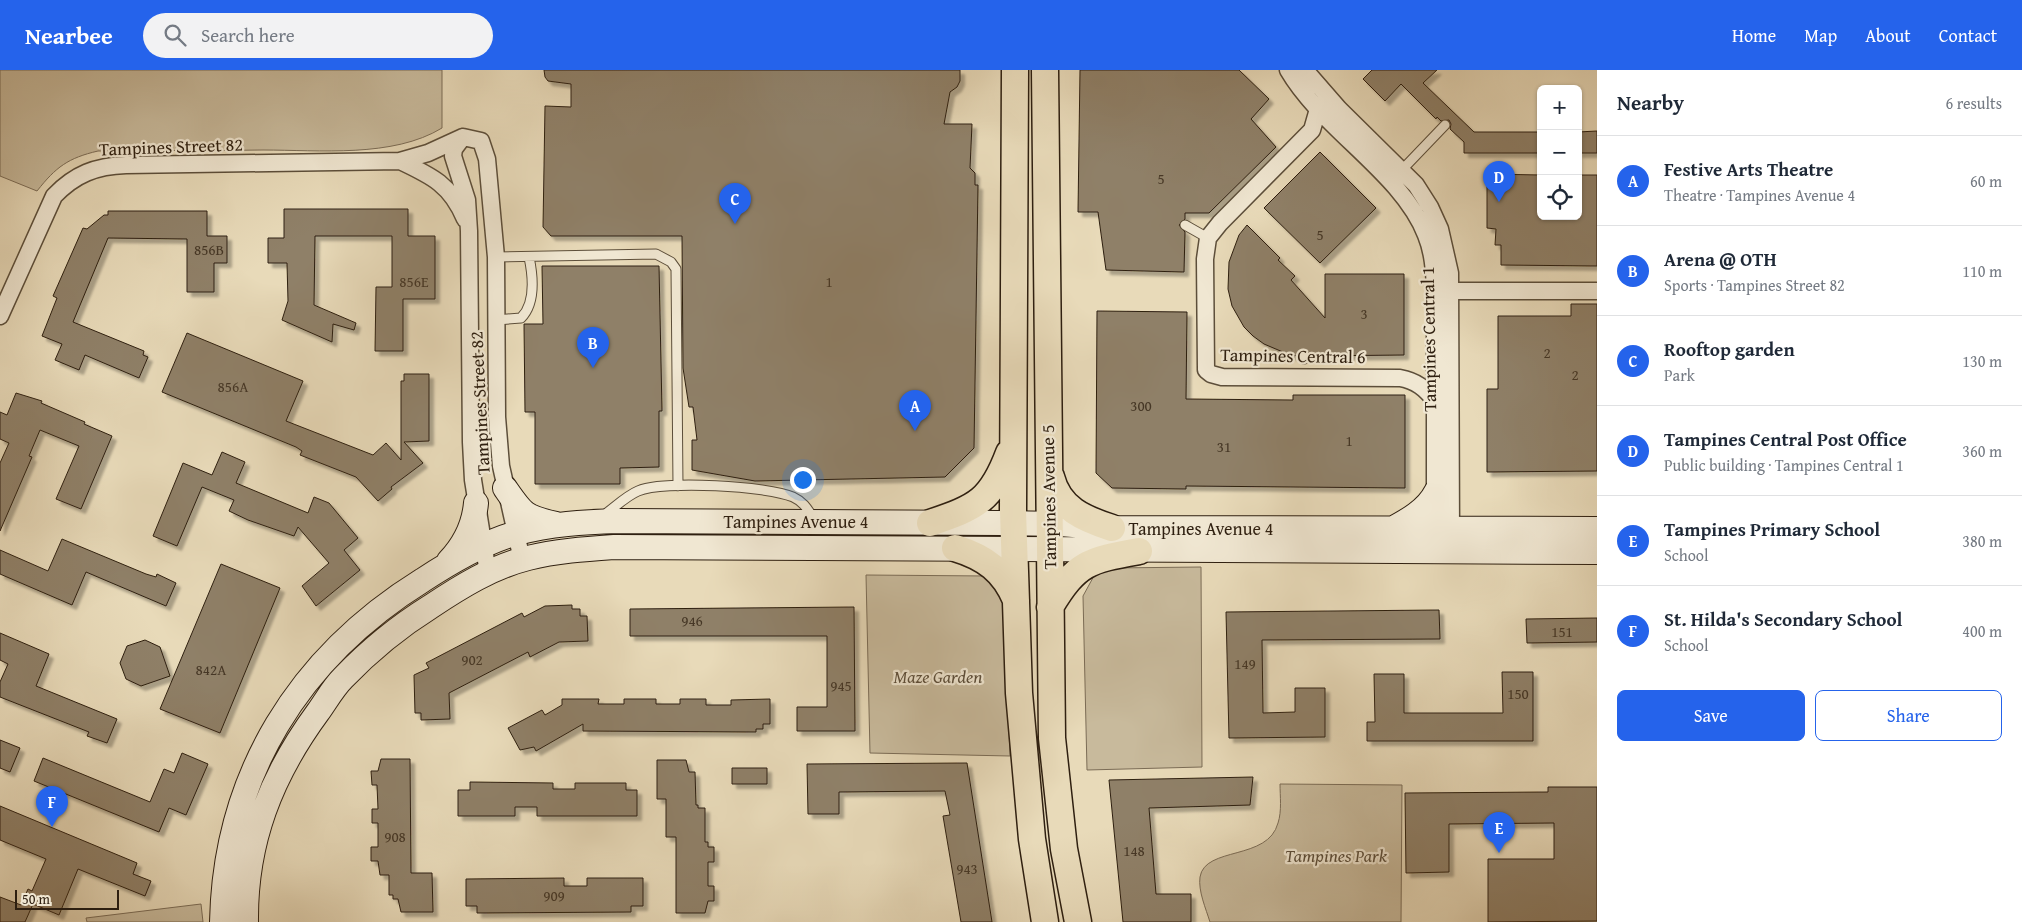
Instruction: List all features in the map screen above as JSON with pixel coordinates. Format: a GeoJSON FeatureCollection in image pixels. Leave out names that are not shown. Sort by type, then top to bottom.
{"type":"FeatureCollection","features":[{"type":"Feature","properties":{"kind":"main road","name":"Tampines Avenue 5"},"geometry":{"type":"LineString","coordinates":[[1015,70],[1014,440],[1020,703],[1032,839],[1045,922]]}},
{"type":"Feature","properties":{"kind":"main road","name":"Tampines Avenue 5"},"geometry":{"type":"LineString","coordinates":[[1045,70],[1052,738],[1064,849],[1078,922]]}},
{"type":"Feature","properties":{"kind":"main road"},"geometry":{"type":"LineString","coordinates":[[930,523],[964,512],[982,501],[1001,475],[1014,440]]}},
{"type":"Feature","properties":{"kind":"main road"},"geometry":{"type":"LineString","coordinates":[[1048,466],[1053,486],[1072,512],[1112,528]]}},
{"type":"Feature","properties":{"kind":"main road"},"geometry":{"type":"LineString","coordinates":[[505,488],[520,510],[528,517],[557,524]]}},
{"type":"Feature","properties":{"kind":"main road"},"geometry":{"type":"LineString","coordinates":[[1390,530],[1431,502],[1436,492]]}},
{"type":"Feature","properties":{"kind":"main road"},"geometry":{"type":"LineString","coordinates":[[445,566],[459,550],[469,534],[474,520],[476,503]]}},
{"type":"Feature","properties":{"kind":"main road","name":"Tampines Avenue 4"},"geometry":{"type":"LineString","coordinates":[[222,922],[224,879],[238,810],[250,778],[280,722],[318,667],[348,635],[385,605],[445,566],[483,546],[516,533],[557,524],[595,521],[930,523],[1015,536],[1050,537],[1139,551],[1443,540],[1597,529]]}},
{"type":"Feature","properties":{"kind":"main road","name":"Tampines Avenue 4"},"geometry":{"type":"LineString","coordinates":[[1050,537],[1112,528],[1390,530],[1443,540],[1597,552]]}},
{"type":"Feature","properties":{"kind":"main road","name":"Tampines Avenue 4"},"geometry":{"type":"LineString","coordinates":[[246,922],[245,889],[256,831],[283,767],[308,725],[341,680],[373,648],[452,592],[488,573],[522,560],[567,551],[614,547],[955,548],[1015,536]]}},
{"type":"Feature","properties":{"kind":"main road"},"geometry":{"type":"LineString","coordinates":[[955,548],[981,557],[997,569],[1008,584],[1018,606]]}},
{"type":"Feature","properties":{"kind":"main road"},"geometry":{"type":"LineString","coordinates":[[1050,607],[1062,586],[1073,573],[1083,566],[1099,558],[1139,551]]}},
{"type":"Feature","properties":{"kind":"street","name":"Tampines Central 1"},"geometry":{"type":"LineString","coordinates":[[1288,70],[1318,109],[1390,182],[1408,203],[1426,235],[1432,254],[1435,288],[1436,492],[1443,540]]}},
{"type":"Feature","properties":{"kind":"street","name":"Tampines Central 1"},"geometry":{"type":"LineString","coordinates":[[1305,70],[1322,91],[1416,184],[1430,207],[1448,254],[1451,292],[1443,540]]}},
{"type":"Feature","properties":{"kind":"street"},"geometry":{"type":"LineString","coordinates":[[1208,238],[1220,223],[1312,130],[1318,109]]}},
{"type":"Feature","properties":{"kind":"street","name":"Tampines Street 82"},"geometry":{"type":"LineString","coordinates":[[464,137],[454,150],[453,156],[467,200],[470,231],[471,442],[476,503],[488,573]]}},
{"type":"Feature","properties":{"kind":"street","name":"Tampines Street 82"},"geometry":{"type":"LineString","coordinates":[[0,316],[54,196],[66,184],[93,169],[126,165],[400,162],[428,153],[464,137],[481,141],[485,148],[496,257],[497,417],[505,488],[522,560]]}},
{"type":"Feature","properties":{"kind":"street","name":"Tampines Street 82"},"geometry":{"type":"LineString","coordinates":[[400,162],[440,182],[462,211],[470,231]]}},
{"type":"Feature","properties":{"kind":"street","name":"Tampines Central 6"},"geometry":{"type":"LineString","coordinates":[[1208,238],[1204,259],[1206,370],[1211,374],[1222,377],[1400,378],[1413,380],[1426,389],[1435,400]]}},
{"type":"Feature","properties":{"kind":"street"},"geometry":{"type":"LineString","coordinates":[[1435,288],[1451,292],[1597,291]]}},
{"type":"Feature","properties":{"kind":"lane"},"geometry":{"type":"LineString","coordinates":[[1390,182],[1445,125]]}},
{"type":"Feature","properties":{"kind":"lane"},"geometry":{"type":"LineString","coordinates":[[1369,161],[1381,150]]}},
{"type":"Feature","properties":{"kind":"lane"},"geometry":{"type":"LineString","coordinates":[[1185,225],[1208,238]]}},
{"type":"Feature","properties":{"kind":"lane"},"geometry":{"type":"LineString","coordinates":[[496,257],[656,254],[671,262],[676,269],[678,486]]}},
{"type":"Feature","properties":{"kind":"lane"},"geometry":{"type":"LineString","coordinates":[[496,320],[521,318],[526,314],[530,301],[532,280],[529,256]]}},
{"type":"Feature","properties":{"kind":"lane"},"geometry":{"type":"LineString","coordinates":[[595,521],[637,491],[678,486],[727,488],[792,496],[803,503],[817,523]]}},
{"type":"Feature","properties":{"kind":"green space"},"geometry":{"type":"Polygon","coordinates":[[[0,70],[442,70],[442,128],[423,138],[401,144],[355,150],[98,151],[78,157],[63,165],[37,191],[0,176],[0,70]]]}},
{"type":"Feature","properties":{"kind":"green space"},"geometry":{"type":"Polygon","coordinates":[[[1201,567],[1202,767],[1087,770],[1083,596],[1095,574],[1110,568],[1201,567]]]}},
{"type":"Feature","properties":{"kind":"green space","name":"Maze Garden"},"geometry":{"type":"Polygon","coordinates":[[[866,575],[987,576],[1004,595],[1010,756],[870,753],[866,575]]]}},
{"type":"Feature","properties":{"kind":"green space","name":"Tampines Park"},"geometry":{"type":"Polygon","coordinates":[[[1280,784],[1402,785],[1401,922],[1210,922],[1200,888],[1200,877],[1204,867],[1224,856],[1250,849],[1272,835],[1280,814],[1280,784]]]}},
{"type":"Feature","properties":{"kind":"green space"},"geometry":{"type":"Polygon","coordinates":[[[201,904],[203,922],[87,922],[86,918],[201,904]]]}},
{"type":"Feature","properties":{"kind":"building"},"geometry":{"type":"Polygon","coordinates":[[[544,70],[960,70],[960,81],[957,87],[950,92],[944,124],[972,124],[970,168],[975,173],[975,185],[978,185],[974,448],[945,477],[755,481],[692,470],[692,440],[697,440],[693,407],[689,407],[683,368],[682,236],[551,236],[543,227],[545,106],[571,107],[571,84],[548,81],[544,70]]]}},
{"type":"Feature","properties":{"kind":"building"},"geometry":{"type":"Polygon","coordinates":[[[1080,70],[1239,70],[1269,99],[1251,119],[1276,147],[1209,213],[1185,213],[1185,219],[1179,225],[1185,232],[1184,272],[1106,270],[1098,212],[1078,212],[1080,70]]]}},
{"type":"Feature","properties":{"kind":"building"},"geometry":{"type":"Polygon","coordinates":[[[1372,70],[1437,70],[1423,83],[1474,132],[1537,132],[1537,153],[1464,153],[1464,142],[1450,129],[1451,124],[1449,120],[1441,121],[1437,117],[1436,119],[1401,84],[1385,101],[1363,79],[1372,70]]]}},
{"type":"Feature","properties":{"kind":"building"},"geometry":{"type":"Polygon","coordinates":[[[1597,131],[1597,153],[1582,153],[1582,132],[1597,131]]]}},
{"type":"Feature","properties":{"kind":"building"},"geometry":{"type":"Polygon","coordinates":[[[1320,152],[1376,208],[1320,263],[1264,208],[1320,152]]]}},
{"type":"Feature","properties":{"kind":"building"},"geometry":{"type":"Polygon","coordinates":[[[1487,174],[1537,175],[1537,220],[1582,220],[1582,175],[1597,175],[1597,266],[1501,265],[1501,245],[1495,245],[1496,229],[1487,228],[1487,174]]]}},
{"type":"Feature","properties":{"kind":"building"},"geometry":{"type":"Polygon","coordinates":[[[284,209],[408,209],[408,236],[435,236],[435,299],[403,299],[403,351],[375,351],[376,287],[392,287],[392,236],[315,236],[314,305],[356,323],[354,330],[333,324],[332,342],[282,320],[288,301],[287,263],[268,263],[268,238],[284,238],[284,209]]]}},
{"type":"Feature","properties":{"kind":"building"},"geometry":{"type":"Polygon","coordinates":[[[108,211],[207,211],[207,236],[227,236],[227,263],[214,263],[214,292],[187,292],[187,239],[108,238],[73,322],[144,351],[143,355],[148,357],[139,378],[85,355],[79,370],[55,360],[62,344],[42,336],[57,298],[53,296],[83,228],[87,229],[104,215],[108,215],[108,211]]]}},
{"type":"Feature","properties":{"kind":"building"},"geometry":{"type":"Polygon","coordinates":[[[1247,225],[1280,258],[1278,260],[1295,276],[1291,280],[1325,318],[1325,274],[1404,274],[1404,355],[1310,356],[1308,351],[1304,350],[1298,356],[1290,355],[1264,344],[1253,336],[1244,327],[1232,306],[1228,289],[1229,262],[1239,235],[1247,225]]]}},
{"type":"Feature","properties":{"kind":"building"},"geometry":{"type":"Polygon","coordinates":[[[542,266],[659,266],[662,411],[659,411],[659,467],[620,468],[620,484],[535,484],[535,412],[525,412],[524,324],[543,324],[542,266]]]}},
{"type":"Feature","properties":{"kind":"building"},"geometry":{"type":"Polygon","coordinates":[[[1571,304],[1597,304],[1597,471],[1487,472],[1487,389],[1498,389],[1498,316],[1571,316],[1571,304]]]}},
{"type":"Feature","properties":{"kind":"building"},"geometry":{"type":"Polygon","coordinates":[[[1097,311],[1187,312],[1186,399],[1293,400],[1293,395],[1405,395],[1405,488],[1186,486],[1186,489],[1112,488],[1096,473],[1097,311]]]}},
{"type":"Feature","properties":{"kind":"building"},"geometry":{"type":"Polygon","coordinates":[[[187,333],[303,381],[286,421],[373,455],[386,443],[401,460],[401,381],[404,381],[404,374],[429,374],[429,441],[404,442],[423,463],[391,487],[392,489],[378,501],[356,477],[300,455],[302,451],[296,447],[162,392],[187,333]]]}},
{"type":"Feature","properties":{"kind":"building"},"geometry":{"type":"Polygon","coordinates":[[[16,393],[42,401],[41,403],[112,436],[81,509],[56,499],[79,446],[40,430],[29,456],[32,457],[0,531],[0,463],[9,443],[0,439],[0,412],[7,415],[16,393]]]}},
{"type":"Feature","properties":{"kind":"building"},"geometry":{"type":"Polygon","coordinates":[[[222,452],[245,462],[236,483],[308,513],[314,497],[329,503],[358,538],[344,550],[360,570],[316,606],[302,586],[329,563],[298,527],[294,536],[248,520],[229,511],[234,500],[202,487],[177,546],[153,536],[183,463],[212,475],[222,452]]]}},
{"type":"Feature","properties":{"kind":"building"},"geometry":{"type":"Polygon","coordinates":[[[62,539],[146,574],[156,577],[157,574],[176,583],[166,606],[86,572],[72,605],[0,574],[0,550],[48,571],[62,539]]]}},
{"type":"Feature","properties":{"kind":"building"},"geometry":{"type":"Polygon","coordinates":[[[221,564],[280,588],[220,733],[160,709],[221,564]]]}},
{"type":"Feature","properties":{"kind":"building"},"geometry":{"type":"Polygon","coordinates":[[[572,605],[572,609],[580,609],[580,616],[587,616],[588,641],[559,642],[530,657],[528,652],[449,693],[450,719],[421,720],[421,713],[415,713],[414,675],[429,668],[426,663],[522,613],[524,617],[545,606],[572,605]]]}},
{"type":"Feature","properties":{"kind":"building"},"geometry":{"type":"Polygon","coordinates":[[[854,607],[855,731],[797,731],[797,707],[827,707],[827,636],[630,636],[630,609],[854,607]]]}},
{"type":"Feature","properties":{"kind":"building"},"geometry":{"type":"Polygon","coordinates":[[[1439,610],[1440,639],[1262,640],[1263,713],[1295,712],[1295,688],[1325,688],[1325,737],[1229,738],[1226,612],[1439,610]]]}},
{"type":"Feature","properties":{"kind":"building"},"geometry":{"type":"Polygon","coordinates":[[[1597,618],[1597,642],[1527,643],[1526,619],[1597,618]]]}},
{"type":"Feature","properties":{"kind":"building"},"geometry":{"type":"Polygon","coordinates":[[[0,633],[49,654],[36,686],[117,719],[107,743],[87,736],[89,732],[0,697],[0,682],[8,664],[0,660],[0,633]]]}},
{"type":"Feature","properties":{"kind":"building"},"geometry":{"type":"Polygon","coordinates":[[[145,640],[160,647],[170,676],[141,686],[126,679],[120,663],[127,646],[145,640]]]}},
{"type":"Feature","properties":{"kind":"building"},"geometry":{"type":"Polygon","coordinates":[[[1502,672],[1533,672],[1533,741],[1367,741],[1367,722],[1375,722],[1374,674],[1404,674],[1404,713],[1503,713],[1502,672]]]}},
{"type":"Feature","properties":{"kind":"building"},"geometry":{"type":"Polygon","coordinates":[[[562,699],[599,699],[598,704],[624,704],[624,699],[656,699],[656,704],[680,704],[680,699],[706,699],[706,705],[731,705],[731,700],[770,699],[770,724],[763,724],[763,729],[756,729],[756,732],[583,731],[583,724],[536,751],[534,747],[520,750],[508,728],[542,710],[545,715],[562,705],[562,699]]]}},
{"type":"Feature","properties":{"kind":"building"},"geometry":{"type":"Polygon","coordinates":[[[0,740],[20,748],[10,772],[0,768],[0,740]]]}},
{"type":"Feature","properties":{"kind":"building"},"geometry":{"type":"Polygon","coordinates":[[[182,753],[208,764],[186,815],[169,808],[159,832],[34,781],[43,758],[150,802],[164,769],[174,773],[182,753]]]}},
{"type":"Feature","properties":{"kind":"building"},"geometry":{"type":"Polygon","coordinates":[[[381,759],[410,759],[411,873],[432,873],[433,912],[401,912],[398,899],[393,899],[393,895],[389,895],[389,875],[380,875],[378,861],[371,861],[371,847],[378,847],[378,823],[372,823],[372,809],[378,809],[377,785],[372,785],[371,771],[378,771],[381,759]]]}},
{"type":"Feature","properties":{"kind":"building"},"geometry":{"type":"Polygon","coordinates":[[[657,760],[686,760],[689,772],[695,772],[696,805],[698,805],[698,808],[705,808],[705,842],[708,842],[708,847],[714,847],[714,862],[708,862],[708,886],[714,886],[714,901],[708,901],[705,913],[676,913],[676,837],[666,837],[666,799],[657,799],[657,760]]]}},
{"type":"Feature","properties":{"kind":"building"},"geometry":{"type":"Polygon","coordinates":[[[967,763],[992,922],[961,922],[943,816],[950,815],[945,791],[839,792],[839,814],[808,814],[807,764],[967,763]]]}},
{"type":"Feature","properties":{"kind":"building"},"geometry":{"type":"Polygon","coordinates":[[[732,768],[767,768],[767,784],[732,784],[732,768]]]}},
{"type":"Feature","properties":{"kind":"building"},"geometry":{"type":"Polygon","coordinates":[[[1253,777],[1250,805],[1149,808],[1156,894],[1191,894],[1191,922],[1123,922],[1109,780],[1253,777]]]}},
{"type":"Feature","properties":{"kind":"building"},"geometry":{"type":"Polygon","coordinates":[[[470,782],[553,783],[553,789],[575,789],[575,783],[626,783],[626,790],[637,790],[637,816],[537,816],[537,807],[515,807],[515,816],[458,816],[458,790],[470,790],[470,782]]]}},
{"type":"Feature","properties":{"kind":"building"},"geometry":{"type":"Polygon","coordinates":[[[1548,787],[1597,787],[1597,921],[1488,922],[1488,859],[1554,859],[1554,823],[1449,824],[1449,872],[1406,873],[1405,793],[1548,792],[1548,787]]]}},
{"type":"Feature","properties":{"kind":"building"},"geometry":{"type":"Polygon","coordinates":[[[0,806],[137,863],[133,874],[151,881],[145,896],[78,869],[59,915],[33,904],[25,922],[0,922],[0,897],[21,905],[28,889],[32,891],[46,859],[0,840],[0,806]]]}},
{"type":"Feature","properties":{"kind":"building"},"geometry":{"type":"Polygon","coordinates":[[[564,878],[564,886],[587,886],[587,878],[643,878],[643,906],[631,906],[631,912],[477,913],[477,906],[466,906],[466,879],[564,878]]]}},
{"type":"Feature","properties":{"kind":"place","name":"Tampines Central Post Office"},"geometry":{"type":"Point","coordinates":[1499,202]}},
{"type":"Feature","properties":{"kind":"place","name":"Rooftop garden"},"geometry":{"type":"Point","coordinates":[735,224]}},
{"type":"Feature","properties":{"kind":"place","name":"Arena @ OTH"},"geometry":{"type":"Point","coordinates":[593,368]}},
{"type":"Feature","properties":{"kind":"place","name":"Festive Arts Theatre"},"geometry":{"type":"Point","coordinates":[915,431]}},
{"type":"Feature","properties":{"kind":"place","name":"St. Hilda's Secondary School"},"geometry":{"type":"Point","coordinates":[52,827]}},
{"type":"Feature","properties":{"kind":"place","name":"Tampines Primary School"},"geometry":{"type":"Point","coordinates":[1499,853]}}]}
